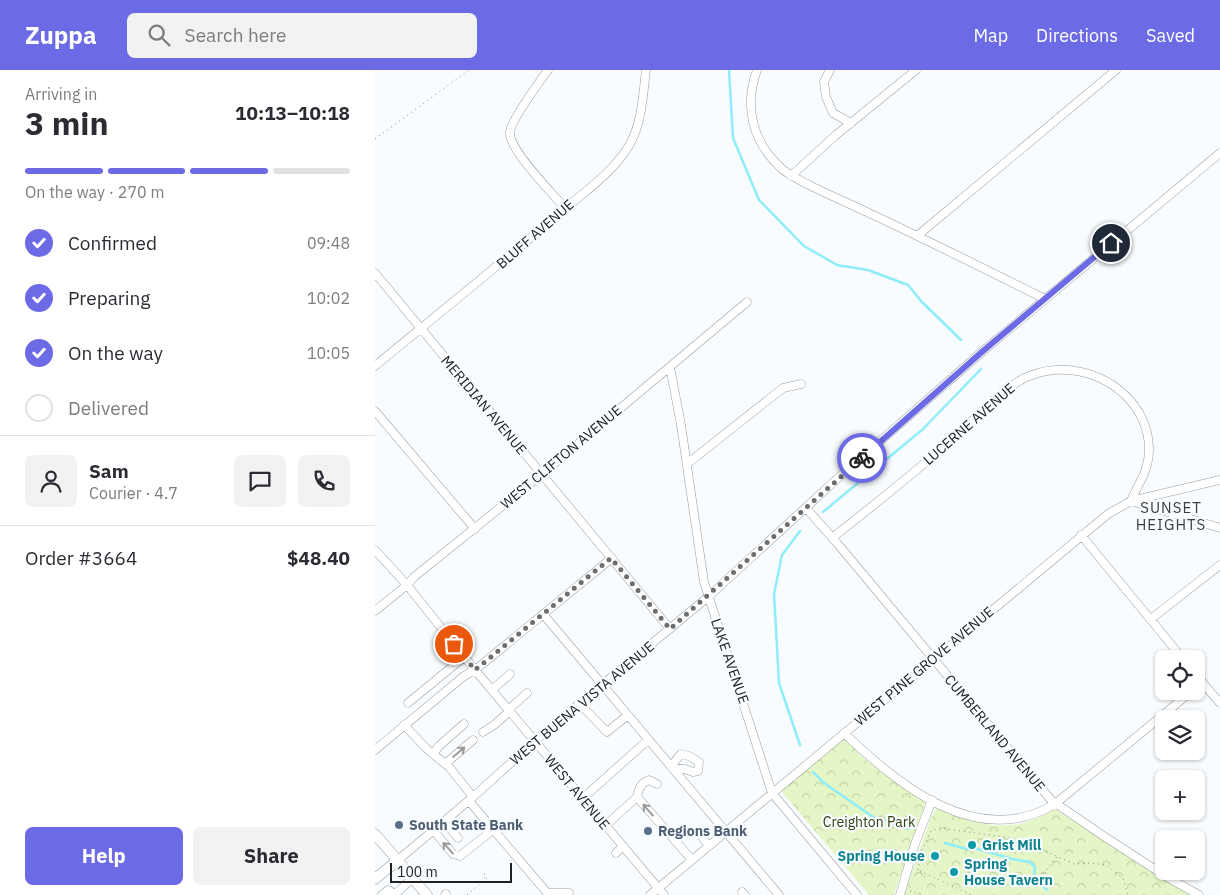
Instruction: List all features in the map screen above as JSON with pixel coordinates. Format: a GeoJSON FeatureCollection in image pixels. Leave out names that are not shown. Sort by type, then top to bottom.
{"type":"FeatureCollection","features":[{"type":"Feature","properties":{"kind":"main road"},"geometry":{"type":"LineString","coordinates":[[375,834],[427,895]]}},
{"type":"Feature","properties":{"kind":"main road"},"geometry":{"type":"LineString","coordinates":[[375,879],[398,860]]}},
{"type":"Feature","properties":{"kind":"street"},"geometry":{"type":"LineString","coordinates":[[548,70],[511,127],[510,137],[515,148],[565,208]]}},
{"type":"Feature","properties":{"kind":"street","name":"BLUFF AVENUE"},"geometry":{"type":"LineString","coordinates":[[375,366],[496,268],[612,166],[630,144],[640,114],[646,70]]}},
{"type":"Feature","properties":{"kind":"street"},"geometry":{"type":"LineString","coordinates":[[757,70],[753,81],[750,102],[754,130],[772,159],[791,176],[1045,299]]}},
{"type":"Feature","properties":{"kind":"street"},"geometry":{"type":"LineString","coordinates":[[830,70],[824,82],[826,97],[833,113],[851,123]]}},
{"type":"Feature","properties":{"kind":"street"},"geometry":{"type":"LineString","coordinates":[[791,176],[851,123],[916,70]]}},
{"type":"Feature","properties":{"kind":"street"},"geometry":{"type":"LineString","coordinates":[[917,236],[1116,70]]}},
{"type":"Feature","properties":{"kind":"street","name":"WEST BUENA VISTA AVENUE"},"geometry":{"type":"LineString","coordinates":[[398,860],[708,597],[910,415],[1220,153]]}},
{"type":"Feature","properties":{"kind":"street","name":"MERIDIAN AVENUE"},"geometry":{"type":"LineString","coordinates":[[375,273],[670,629]]}},
{"type":"Feature","properties":{"kind":"street","name":"WEST CLIFTON AVENUE"},"geometry":{"type":"LineString","coordinates":[[375,611],[747,302]]}},
{"type":"Feature","properties":{"kind":"street","name":"LAKE AVENUE"},"geometry":{"type":"LineString","coordinates":[[670,367],[687,464],[697,543],[708,597],[772,793],[857,895]]}},
{"type":"Feature","properties":{"kind":"street","name":"LUCERNE AVENUE"},"geometry":{"type":"LineString","coordinates":[[832,538],[938,452],[1010,387],[1034,374],[1054,370],[1074,370],[1102,379],[1121,391],[1140,414],[1149,440],[1149,457],[1144,474],[1131,501]]}},
{"type":"Feature","properties":{"kind":"street"},"geometry":{"type":"LineString","coordinates":[[687,464],[783,388],[801,384]]}},
{"type":"Feature","properties":{"kind":"street"},"geometry":{"type":"LineString","coordinates":[[375,411],[475,529]]}},
{"type":"Feature","properties":{"kind":"street","name":"WEST PINE GROVE AVENUE"},"geometry":{"type":"LineString","coordinates":[[650,895],[1108,514],[1131,501],[1220,480]]}},
{"type":"Feature","properties":{"kind":"street"},"geometry":{"type":"LineString","coordinates":[[1131,501],[1220,528]]}},
{"type":"Feature","properties":{"kind":"street","name":"CUMBERLAND AVENUE"},"geometry":{"type":"LineString","coordinates":[[806,508],[1055,804],[1159,872],[1199,895]]}},
{"type":"Feature","properties":{"kind":"street"},"geometry":{"type":"LineString","coordinates":[[1081,535],[1176,650]]}},
{"type":"Feature","properties":{"kind":"street","name":"WEST AVENUE"},"geometry":{"type":"LineString","coordinates":[[375,550],[407,585],[464,657],[664,895]]}},
{"type":"Feature","properties":{"kind":"street"},"geometry":{"type":"LineString","coordinates":[[375,750],[611,558]]}},
{"type":"Feature","properties":{"kind":"street"},"geometry":{"type":"LineString","coordinates":[[1151,619],[1220,565]]}},
{"type":"Feature","properties":{"kind":"street"},"geometry":{"type":"LineString","coordinates":[[543,614],[779,895]]}},
{"type":"Feature","properties":{"kind":"street"},"geometry":{"type":"LineString","coordinates":[[408,703],[464,657]]}},
{"type":"Feature","properties":{"kind":"street"},"geometry":{"type":"LineString","coordinates":[[492,690],[510,674]]}},
{"type":"Feature","properties":{"kind":"street"},"geometry":{"type":"LineString","coordinates":[[1205,690],[1220,703]]}},
{"type":"Feature","properties":{"kind":"street"},"geometry":{"type":"LineString","coordinates":[[483,732],[494,725],[527,693]]}},
{"type":"Feature","properties":{"kind":"street"},"geometry":{"type":"LineString","coordinates":[[844,733],[889,773],[932,800],[963,814],[994,821],[1015,820],[1036,814],[1055,804],[1181,700]]}},
{"type":"Feature","properties":{"kind":"street"},"geometry":{"type":"LineString","coordinates":[[580,704],[607,732],[628,715]]}},
{"type":"Feature","properties":{"kind":"street"},"geometry":{"type":"LineString","coordinates":[[433,754],[439,746],[464,724]]}},
{"type":"Feature","properties":{"kind":"street"},"geometry":{"type":"LineString","coordinates":[[404,725],[445,764],[493,829],[549,894],[569,894]]}},
{"type":"Feature","properties":{"kind":"street"},"geometry":{"type":"LineString","coordinates":[[445,764],[473,740]]}},
{"type":"Feature","properties":{"kind":"street"},"geometry":{"type":"LineString","coordinates":[[583,798],[648,740]]}},
{"type":"Feature","properties":{"kind":"street"},"geometry":{"type":"LineString","coordinates":[[606,825],[637,797],[639,787],[644,782],[653,781],[657,784]]}},
{"type":"Feature","properties":{"kind":"street"},"geometry":{"type":"LineString","coordinates":[[489,782],[495,789]]}},
{"type":"Feature","properties":{"kind":"street"},"geometry":{"type":"LineString","coordinates":[[637,797],[692,860]]}},
{"type":"Feature","properties":{"kind":"street"},"geometry":{"type":"LineString","coordinates":[[901,891],[932,800]]}},
{"type":"Feature","properties":{"kind":"street"},"geometry":{"type":"LineString","coordinates":[[444,821],[458,838]]}},
{"type":"Feature","properties":{"kind":"street"},"geometry":{"type":"LineString","coordinates":[[434,831],[453,854],[460,856],[493,829]]}},
{"type":"Feature","properties":{"kind":"street"},"geometry":{"type":"LineString","coordinates":[[702,837],[709,846]]}},
{"type":"Feature","properties":{"kind":"street"},"geometry":{"type":"LineString","coordinates":[[616,853],[623,846]]}},
{"type":"Feature","properties":{"kind":"street"},"geometry":{"type":"LineString","coordinates":[[382,895],[388,890],[396,894],[413,878]]}},
{"type":"Feature","properties":{"kind":"path"},"geometry":{"type":"LineString","coordinates":[[375,139],[469,70]]}},
{"type":"Feature","properties":{"kind":"path"},"geometry":{"type":"LineString","coordinates":[[918,870],[921,853],[931,831],[940,828],[1018,839],[1074,864],[1091,863],[1105,865],[1123,878],[1128,895]]}},
{"type":"Feature","properties":{"kind":"path"},"geometry":{"type":"LineString","coordinates":[[1034,885],[1057,857]]}},
{"type":"Feature","properties":{"kind":"path"},"geometry":{"type":"LineString","coordinates":[[908,866],[972,895]]}},
{"type":"Feature","properties":{"kind":"path"},"geometry":{"type":"LineString","coordinates":[[918,870],[925,877]]}},
{"type":"Feature","properties":{"kind":"path"},"geometry":{"type":"LineString","coordinates":[[467,895],[487,878],[483,875],[485,874]]}},
{"type":"Feature","properties":{"kind":"path"},"geometry":{"type":"LineString","coordinates":[[901,891],[923,895]]}},
{"type":"Feature","properties":{"kind":"green space","name":"Creighton Park"},"geometry":{"type":"Polygon","coordinates":[[[844,737],[860,755],[883,774],[926,801],[894,895],[869,895],[781,791],[844,737]]]}},
{"type":"Feature","properties":{"kind":"green space"},"geometry":{"type":"Polygon","coordinates":[[[937,807],[968,819],[996,825],[1024,823],[1055,809],[1155,873],[1155,880],[1166,880],[1191,895],[904,895],[930,820],[937,807]]]}},
{"type":"Feature","properties":{"kind":"waterway"},"geometry":{"type":"LineString","coordinates":[[729,70],[733,138],[759,200],[804,246],[837,265],[868,270],[908,285],[922,302],[961,340]]}},
{"type":"Feature","properties":{"kind":"waterway"},"geometry":{"type":"LineString","coordinates":[[823,512],[923,429],[981,369]]}},
{"type":"Feature","properties":{"kind":"waterway"},"geometry":{"type":"LineString","coordinates":[[800,531],[782,555],[774,594],[779,683],[800,745]]}},
{"type":"Feature","properties":{"kind":"waterway"},"geometry":{"type":"LineString","coordinates":[[813,772],[824,783],[873,817],[908,829]]}},
{"type":"Feature","properties":{"kind":"waterway"},"geometry":{"type":"LineString","coordinates":[[945,843],[1030,862],[1035,867],[1034,878],[1047,890]]}},
{"type":"Feature","properties":{"kind":"way so far"},"geometry":{"type":"LineString","coordinates":[[454,644],[475,670],[611,558],[670,629],[862,458]]}},
{"type":"Feature","properties":{"kind":"place","name":"South State Bank"},"geometry":{"type":"Point","coordinates":[399,825]}},
{"type":"Feature","properties":{"kind":"place","name":"Regions Bank"},"geometry":{"type":"Point","coordinates":[648,831]}},
{"type":"Feature","properties":{"kind":"place","name":"Grist Mill"},"geometry":{"type":"Point","coordinates":[972,845]}},
{"type":"Feature","properties":{"kind":"place","name":"Spring House"},"geometry":{"type":"Point","coordinates":[935,856]}},
{"type":"Feature","properties":{"kind":"place","name":"Spring House Tavern"},"geometry":{"type":"Point","coordinates":[954,872]}},
{"type":"Feature","properties":{"kind":"district","name":"SUNSET HEIGHTS"},"geometry":{"type":"Point","coordinates":[1171,516]}},
{"type":"Feature","properties":{"kind":"route"},"geometry":{"type":"LineString","coordinates":[[862,458],[983,351],[1111,243]]}}]}
